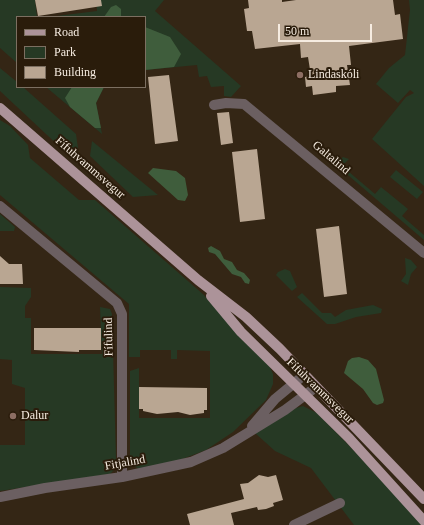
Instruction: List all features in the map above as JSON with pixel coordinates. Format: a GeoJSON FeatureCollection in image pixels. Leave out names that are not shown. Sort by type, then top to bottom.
{"type":"FeatureCollection","features":[{"type":"Feature","properties":{"kind":"main road","name":"Fífuhvammsvegur"},"geometry":{"type":"LineString","coordinates":[[0,108],[198,280],[246,317],[424,499]]}},
{"type":"Feature","properties":{"kind":"main road","name":"Fífuhvammsvegur"},"geometry":{"type":"LineString","coordinates":[[198,280],[241,332],[349,438],[424,521]]}},
{"type":"Feature","properties":{"kind":"main road"},"geometry":{"type":"LineString","coordinates":[[408,503],[424,513]]}},
{"type":"Feature","properties":{"kind":"street","name":"Galtalind"},"geometry":{"type":"LineString","coordinates":[[214,105],[226,103],[244,104],[424,253]]}},
{"type":"Feature","properties":{"kind":"street","name":"Fífulind"},"geometry":{"type":"LineString","coordinates":[[0,206],[117,303],[122,314],[122,477]]}},
{"type":"Feature","properties":{"kind":"street","name":"Fitjalind"},"geometry":{"type":"LineString","coordinates":[[246,432],[275,399],[304,375]]}},
{"type":"Feature","properties":{"kind":"street","name":"Fitjalind"},"geometry":{"type":"LineString","coordinates":[[0,497],[45,488],[122,477],[172,467],[202,458],[285,410],[316,387]]}},
{"type":"Feature","properties":{"kind":"street"},"geometry":{"type":"LineString","coordinates":[[294,525],[340,503]]}},
{"type":"Feature","properties":{"kind":"green space"},"geometry":{"type":"Polygon","coordinates":[[[0,0],[35,0],[37,16],[16,16],[16,62],[0,48],[0,0]]]}},
{"type":"Feature","properties":{"kind":"green space"},"geometry":{"type":"Polygon","coordinates":[[[96,0],[164,0],[155,11],[241,86],[231,97],[224,96],[224,86],[211,87],[207,76],[199,77],[197,65],[146,70],[146,16],[57,16],[97,11],[96,0]]]}},
{"type":"Feature","properties":{"kind":"green space"},"geometry":{"type":"Polygon","coordinates":[[[409,0],[424,0],[424,186],[372,139],[406,97],[414,93],[410,90],[398,103],[376,84],[389,68],[405,55],[410,10],[409,0]]]}},
{"type":"Feature","properties":{"kind":"green space"},"geometry":{"type":"Polygon","coordinates":[[[116,5],[121,9],[121,16],[105,16],[111,7],[116,5]]]}},
{"type":"Feature","properties":{"kind":"green space"},"geometry":{"type":"Polygon","coordinates":[[[146,27],[170,37],[181,54],[174,67],[146,70],[146,27]]]}},
{"type":"Feature","properties":{"kind":"green space"},"geometry":{"type":"Polygon","coordinates":[[[0,68],[16,81],[16,88],[24,88],[76,134],[78,148],[77,160],[62,149],[0,91],[0,68]]]}},
{"type":"Feature","properties":{"kind":"green space"},"geometry":{"type":"Polygon","coordinates":[[[47,88],[104,88],[96,103],[102,134],[47,88]]]}},
{"type":"Feature","properties":{"kind":"green space"},"geometry":{"type":"Polygon","coordinates":[[[71,88],[104,88],[96,103],[101,128],[95,128],[70,107],[65,98],[71,88]]]}},
{"type":"Feature","properties":{"kind":"green space"},"geometry":{"type":"Polygon","coordinates":[[[0,120],[10,126],[28,145],[30,158],[79,200],[95,200],[204,295],[244,341],[269,365],[273,374],[273,384],[266,400],[233,432],[206,450],[177,461],[141,470],[132,465],[130,455],[130,371],[139,368],[139,418],[210,418],[210,351],[177,350],[177,359],[171,359],[171,350],[140,350],[140,357],[129,357],[129,304],[0,195],[0,120]]]}},
{"type":"Feature","properties":{"kind":"green space"},"geometry":{"type":"Polygon","coordinates":[[[92,141],[158,195],[133,197],[90,156],[92,141]]]}},
{"type":"Feature","properties":{"kind":"green space"},"geometry":{"type":"Polygon","coordinates":[[[343,157],[349,159],[342,166],[375,194],[381,187],[408,209],[402,216],[424,235],[424,240],[335,164],[343,157]]]}},
{"type":"Feature","properties":{"kind":"green space"},"geometry":{"type":"Polygon","coordinates":[[[153,168],[176,171],[185,178],[188,195],[185,201],[178,200],[148,173],[153,168]]]}},
{"type":"Feature","properties":{"kind":"green space"},"geometry":{"type":"Polygon","coordinates":[[[396,170],[423,192],[417,199],[390,177],[396,170]]]}},
{"type":"Feature","properties":{"kind":"green space"},"geometry":{"type":"Polygon","coordinates":[[[0,214],[15,227],[14,231],[0,231],[0,214]]]}},
{"type":"Feature","properties":{"kind":"green space"},"geometry":{"type":"Polygon","coordinates":[[[211,246],[220,251],[224,259],[232,262],[237,270],[244,273],[250,280],[249,284],[245,283],[241,277],[232,274],[215,254],[209,252],[208,248],[211,246]]]}},
{"type":"Feature","properties":{"kind":"green space"},"geometry":{"type":"Polygon","coordinates":[[[405,258],[411,260],[417,267],[411,274],[408,285],[401,281],[406,274],[405,258]]]}},
{"type":"Feature","properties":{"kind":"green space"},"geometry":{"type":"Polygon","coordinates":[[[285,269],[290,271],[297,287],[292,291],[276,275],[278,272],[285,269]]]}},
{"type":"Feature","properties":{"kind":"green space"},"geometry":{"type":"Polygon","coordinates":[[[0,287],[31,288],[31,297],[25,306],[25,318],[31,318],[31,354],[102,354],[100,307],[110,309],[112,314],[116,458],[115,469],[110,474],[0,491],[0,445],[25,445],[25,388],[12,384],[12,360],[0,359],[0,287]]]}},
{"type":"Feature","properties":{"kind":"green space"},"geometry":{"type":"Polygon","coordinates":[[[302,293],[322,313],[331,313],[335,317],[346,310],[373,305],[382,309],[381,313],[356,317],[335,324],[327,324],[297,297],[302,293]]]}},
{"type":"Feature","properties":{"kind":"green space"},"geometry":{"type":"Polygon","coordinates":[[[359,357],[368,360],[376,369],[384,400],[383,403],[377,405],[373,403],[363,389],[344,373],[348,361],[352,358],[359,357]]]}},
{"type":"Feature","properties":{"kind":"green space"},"geometry":{"type":"Polygon","coordinates":[[[303,406],[317,413],[391,488],[424,525],[354,525],[311,468],[275,451],[255,433],[296,408],[303,406]]]}},
{"type":"Feature","properties":{"kind":"building"},"geometry":{"type":"Polygon","coordinates":[[[35,0],[101,0],[102,6],[38,16],[35,0]]]}},
{"type":"Feature","properties":{"kind":"building"},"geometry":{"type":"Polygon","coordinates":[[[248,0],[282,0],[282,2],[296,0],[393,0],[395,15],[400,14],[403,39],[349,46],[351,65],[347,65],[350,85],[336,86],[336,92],[313,95],[312,86],[306,87],[305,77],[311,76],[308,57],[301,58],[300,44],[255,49],[252,31],[247,31],[244,9],[249,8],[248,0]]]}},
{"type":"Feature","properties":{"kind":"building"},"geometry":{"type":"Polygon","coordinates":[[[169,75],[178,141],[155,144],[148,77],[169,75]]]}},
{"type":"Feature","properties":{"kind":"building"},"geometry":{"type":"Polygon","coordinates":[[[229,112],[233,143],[221,145],[217,113],[229,112]]]}},
{"type":"Feature","properties":{"kind":"building"},"geometry":{"type":"Polygon","coordinates":[[[257,149],[265,219],[240,222],[232,152],[257,149]]]}},
{"type":"Feature","properties":{"kind":"building"},"geometry":{"type":"Polygon","coordinates":[[[339,226],[347,294],[324,297],[316,229],[339,226]]]}},
{"type":"Feature","properties":{"kind":"building"},"geometry":{"type":"Polygon","coordinates":[[[0,256],[9,264],[22,264],[23,284],[0,284],[0,256]]]}},
{"type":"Feature","properties":{"kind":"building"},"geometry":{"type":"Polygon","coordinates":[[[34,328],[101,328],[101,350],[79,350],[79,352],[34,350],[34,328]]]}},
{"type":"Feature","properties":{"kind":"building"},"geometry":{"type":"Polygon","coordinates":[[[139,387],[207,388],[207,410],[204,410],[204,413],[190,415],[178,412],[157,414],[143,411],[143,409],[139,409],[139,387]]]}},
{"type":"Feature","properties":{"kind":"building"},"geometry":{"type":"Polygon","coordinates":[[[259,475],[268,477],[276,475],[283,500],[273,503],[274,506],[266,509],[258,510],[257,507],[231,513],[234,525],[190,525],[187,514],[244,499],[240,484],[248,483],[259,475]]]}},
{"type":"Feature","properties":{"kind":"place","name":"Lindaskóli"},"geometry":{"type":"Point","coordinates":[300,75]}},
{"type":"Feature","properties":{"kind":"place","name":"Dalur"},"geometry":{"type":"Point","coordinates":[13,416]}}]}
